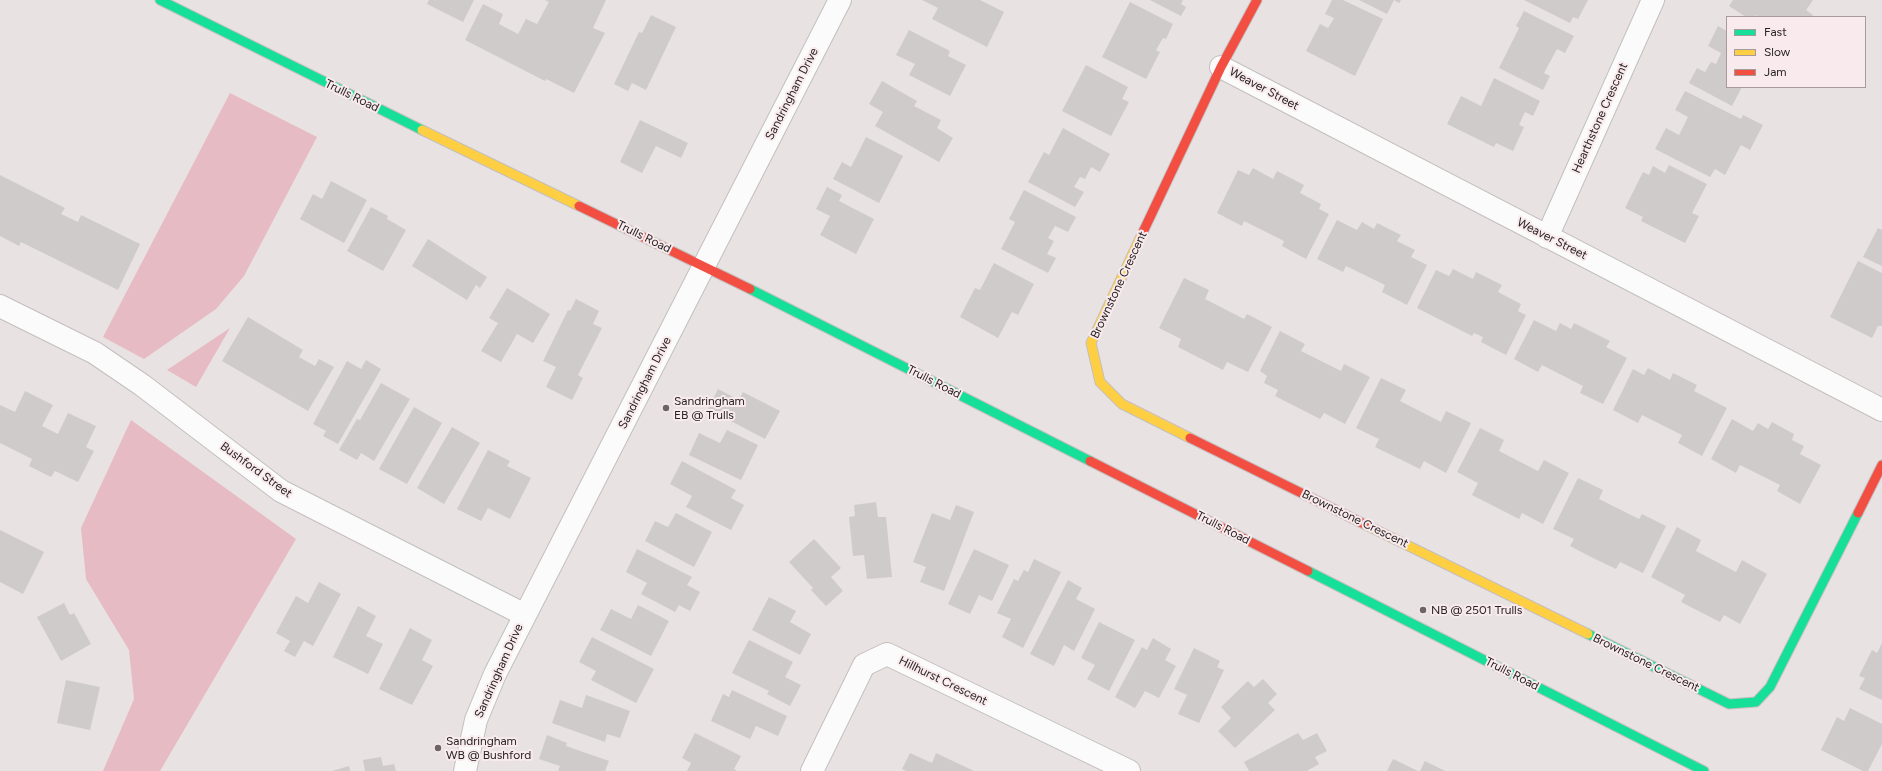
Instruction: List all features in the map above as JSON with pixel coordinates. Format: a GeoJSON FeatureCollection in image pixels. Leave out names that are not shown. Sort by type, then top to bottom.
{"type":"FeatureCollection","features":[{"type":"Feature","properties":{"kind":"street","name":"Trulls Road"},"geometry":{"type":"LineString","coordinates":[[160,0],[347,94],[704,266],[1704,771]]}},
{"type":"Feature","properties":{"kind":"street","name":"Sandringham Drive"},"geometry":{"type":"LineString","coordinates":[[465,771],[476,720],[495,674],[840,0]]}},
{"type":"Feature","properties":{"kind":"street","name":"Brownstone Crescent"},"geometry":{"type":"LineString","coordinates":[[1257,0],[1221,67],[1091,343],[1100,382],[1122,404],[1729,704],[1756,702],[1770,687],[1882,466]]}},
{"type":"Feature","properties":{"kind":"street","name":"Hearthstone Crescent"},"geometry":{"type":"LineString","coordinates":[[1547,237],[1653,0]]}},
{"type":"Feature","properties":{"kind":"street","name":"Weaver Street"},"geometry":{"type":"LineString","coordinates":[[1221,67],[1882,410]]}},
{"type":"Feature","properties":{"kind":"street","name":"Bushford Street"},"geometry":{"type":"LineString","coordinates":[[0,306],[95,353],[142,384],[280,491],[524,615]]}},
{"type":"Feature","properties":{"kind":"street","name":"Hillhurst Crescent"},"geometry":{"type":"LineString","coordinates":[[812,771],[864,665],[887,654],[1129,771]]}},
{"type":"Feature","properties":{"kind":"shaded area"},"geometry":{"type":"Polygon","coordinates":[[[230,93],[317,137],[244,276],[216,309],[144,359],[103,337],[230,93]]]}},
{"type":"Feature","properties":{"kind":"shaded area"},"geometry":{"type":"Polygon","coordinates":[[[230,328],[196,387],[167,370],[230,328]]]}},
{"type":"Feature","properties":{"kind":"shaded area"},"geometry":{"type":"Polygon","coordinates":[[[131,420],[296,539],[160,771],[103,771],[134,699],[129,650],[86,579],[81,528],[131,420]]]}},
{"type":"Feature","properties":{"kind":"building"},"geometry":{"type":"Polygon","coordinates":[[[429,0],[474,0],[463,22],[427,4],[429,0]]]}},
{"type":"Feature","properties":{"kind":"building"},"geometry":{"type":"Polygon","coordinates":[[[545,0],[606,0],[593,28],[605,33],[574,93],[546,79],[545,81],[465,40],[483,4],[503,14],[499,24],[518,34],[526,19],[537,24],[549,2],[545,0]]]}},
{"type":"Feature","properties":{"kind":"building"},"geometry":{"type":"Polygon","coordinates":[[[922,0],[980,0],[1004,12],[987,47],[932,19],[938,8],[922,0]]]}},
{"type":"Feature","properties":{"kind":"building"},"geometry":{"type":"Polygon","coordinates":[[[1150,0],[1183,0],[1181,4],[1186,7],[1181,16],[1150,0]]]}},
{"type":"Feature","properties":{"kind":"building"},"geometry":{"type":"Polygon","coordinates":[[[1332,0],[1343,0],[1383,19],[1355,76],[1306,51],[1320,24],[1328,28],[1334,18],[1325,14],[1332,0]]]}},
{"type":"Feature","properties":{"kind":"building"},"geometry":{"type":"Polygon","coordinates":[[[1359,0],[1394,0],[1387,14],[1359,0]]]}},
{"type":"Feature","properties":{"kind":"building"},"geometry":{"type":"Polygon","coordinates":[[[1394,0],[1401,0],[1399,3],[1394,0]]]}},
{"type":"Feature","properties":{"kind":"building"},"geometry":{"type":"Polygon","coordinates":[[[1524,0],[1588,0],[1578,19],[1573,17],[1570,23],[1524,0]]]}},
{"type":"Feature","properties":{"kind":"building"},"geometry":{"type":"Polygon","coordinates":[[[1733,0],[1813,0],[1806,10],[1813,15],[1744,16],[1729,6],[1733,0]]]}},
{"type":"Feature","properties":{"kind":"building"},"geometry":{"type":"Polygon","coordinates":[[[1130,2],[1173,24],[1166,39],[1163,38],[1156,50],[1160,52],[1146,79],[1102,57],[1130,2]]]}},
{"type":"Feature","properties":{"kind":"building"},"geometry":{"type":"Polygon","coordinates":[[[1524,11],[1574,36],[1565,53],[1557,49],[1544,73],[1550,76],[1543,90],[1499,68],[1519,28],[1516,26],[1524,11]]]}},
{"type":"Feature","properties":{"kind":"building"},"geometry":{"type":"Polygon","coordinates":[[[651,15],[676,27],[646,90],[632,83],[628,91],[614,84],[639,32],[642,33],[651,15]]]}},
{"type":"Feature","properties":{"kind":"building"},"geometry":{"type":"Polygon","coordinates":[[[1718,26],[1726,30],[1726,88],[1741,88],[1732,106],[1689,83],[1697,68],[1705,72],[1711,62],[1716,64],[1721,53],[1708,46],[1718,26]]]}},
{"type":"Feature","properties":{"kind":"building"},"geometry":{"type":"Polygon","coordinates":[[[909,30],[950,51],[948,56],[966,65],[950,96],[909,75],[915,64],[896,55],[909,30]]]}},
{"type":"Feature","properties":{"kind":"building"},"geometry":{"type":"Polygon","coordinates":[[[1086,65],[1128,87],[1122,99],[1129,102],[1111,136],[1062,111],[1086,65]]]}},
{"type":"Feature","properties":{"kind":"building"},"geometry":{"type":"Polygon","coordinates":[[[1494,78],[1540,101],[1533,116],[1525,112],[1519,125],[1524,127],[1513,151],[1496,143],[1494,147],[1447,124],[1461,96],[1481,106],[1494,78]]]}},
{"type":"Feature","properties":{"kind":"building"},"geometry":{"type":"Polygon","coordinates":[[[882,81],[917,101],[914,106],[941,120],[937,128],[953,138],[939,162],[875,126],[883,112],[869,104],[882,81]]]}},
{"type":"Feature","properties":{"kind":"building"},"geometry":{"type":"Polygon","coordinates":[[[1685,91],[1741,119],[1743,115],[1763,125],[1750,150],[1741,145],[1725,175],[1715,169],[1710,177],[1655,149],[1666,128],[1679,135],[1688,117],[1675,110],[1685,91]]]}},
{"type":"Feature","properties":{"kind":"building"},"geometry":{"type":"Polygon","coordinates":[[[640,120],[688,143],[681,158],[656,146],[642,173],[620,162],[640,120]]]}},
{"type":"Feature","properties":{"kind":"building"},"geometry":{"type":"Polygon","coordinates":[[[1063,128],[1110,154],[1100,172],[1091,167],[1085,179],[1080,177],[1074,187],[1084,192],[1075,207],[1028,182],[1044,152],[1049,155],[1063,128]]]}},
{"type":"Feature","properties":{"kind":"building"},"geometry":{"type":"Polygon","coordinates":[[[866,137],[903,156],[879,203],[833,179],[842,162],[851,167],[866,137]]]}},
{"type":"Feature","properties":{"kind":"building"},"geometry":{"type":"Polygon","coordinates":[[[1669,165],[1707,184],[1692,213],[1699,216],[1685,243],[1641,221],[1643,217],[1625,208],[1643,172],[1649,175],[1653,166],[1665,173],[1669,165]]]}},
{"type":"Feature","properties":{"kind":"building"},"geometry":{"type":"Polygon","coordinates":[[[1253,168],[1273,179],[1277,171],[1304,185],[1300,193],[1321,204],[1319,209],[1329,214],[1306,259],[1282,246],[1284,241],[1244,221],[1242,226],[1217,213],[1238,170],[1249,175],[1253,168]]]}},
{"type":"Feature","properties":{"kind":"building"},"geometry":{"type":"Polygon","coordinates":[[[0,175],[65,208],[61,214],[78,222],[81,215],[140,244],[118,290],[21,242],[19,246],[0,236],[0,175]]]}},
{"type":"Feature","properties":{"kind":"building"},"geometry":{"type":"Polygon","coordinates":[[[331,181],[367,200],[344,243],[300,219],[313,194],[322,199],[331,181]]]}},
{"type":"Feature","properties":{"kind":"building"},"geometry":{"type":"Polygon","coordinates":[[[827,187],[842,195],[839,201],[874,219],[856,254],[820,235],[830,216],[816,209],[827,187]]]}},
{"type":"Feature","properties":{"kind":"building"},"geometry":{"type":"Polygon","coordinates":[[[1024,190],[1076,217],[1068,232],[1055,226],[1048,238],[1054,241],[1047,254],[1056,258],[1048,273],[1001,249],[1015,222],[1009,219],[1024,190]]]}},
{"type":"Feature","properties":{"kind":"building"},"geometry":{"type":"Polygon","coordinates":[[[371,207],[388,216],[387,219],[406,230],[383,271],[347,251],[371,207]]]}},
{"type":"Feature","properties":{"kind":"building"},"geometry":{"type":"Polygon","coordinates":[[[1337,220],[1357,230],[1362,222],[1374,229],[1377,223],[1401,235],[1397,241],[1415,250],[1411,257],[1427,265],[1407,305],[1382,292],[1385,285],[1346,266],[1343,272],[1317,259],[1337,220]]]}},
{"type":"Feature","properties":{"kind":"building"},"geometry":{"type":"Polygon","coordinates":[[[1878,228],[1882,230],[1882,266],[1863,257],[1878,228]]]}},
{"type":"Feature","properties":{"kind":"building"},"geometry":{"type":"Polygon","coordinates":[[[428,239],[487,277],[480,288],[476,285],[467,300],[412,266],[428,239]]]}},
{"type":"Feature","properties":{"kind":"building"},"geometry":{"type":"Polygon","coordinates":[[[1858,261],[1882,273],[1882,326],[1878,326],[1872,338],[1830,317],[1858,261]]]}},
{"type":"Feature","properties":{"kind":"building"},"geometry":{"type":"Polygon","coordinates":[[[994,263],[1034,284],[1018,315],[1012,312],[998,338],[960,317],[975,288],[980,290],[994,263]]]}},
{"type":"Feature","properties":{"kind":"building"},"geometry":{"type":"Polygon","coordinates":[[[1453,269],[1473,279],[1476,272],[1502,285],[1498,292],[1521,304],[1518,311],[1526,315],[1506,355],[1481,342],[1483,337],[1474,333],[1472,336],[1417,308],[1436,270],[1449,276],[1453,269]]]}},
{"type":"Feature","properties":{"kind":"building"},"geometry":{"type":"Polygon","coordinates":[[[1184,278],[1209,290],[1205,299],[1244,319],[1247,314],[1272,327],[1248,372],[1227,362],[1223,370],[1178,347],[1181,339],[1159,328],[1184,278]]]}},
{"type":"Feature","properties":{"kind":"building"},"geometry":{"type":"Polygon","coordinates":[[[507,288],[550,314],[533,343],[517,334],[501,362],[481,351],[498,323],[489,318],[507,288]]]}},
{"type":"Feature","properties":{"kind":"building"},"geometry":{"type":"Polygon","coordinates":[[[576,299],[599,311],[593,324],[602,328],[578,375],[583,378],[572,400],[546,387],[556,367],[543,361],[568,310],[570,311],[576,299]]]}},
{"type":"Feature","properties":{"kind":"building"},"geometry":{"type":"Polygon","coordinates":[[[248,317],[303,350],[299,357],[315,366],[319,359],[334,367],[308,411],[222,361],[248,317]]]}},
{"type":"Feature","properties":{"kind":"building"},"geometry":{"type":"Polygon","coordinates":[[[1534,320],[1556,331],[1560,323],[1571,329],[1574,323],[1610,341],[1606,347],[1627,358],[1603,404],[1580,393],[1583,386],[1542,365],[1538,372],[1514,359],[1534,320]]]}},
{"type":"Feature","properties":{"kind":"building"},"geometry":{"type":"Polygon","coordinates":[[[1280,331],[1305,344],[1301,351],[1341,371],[1344,364],[1370,377],[1345,424],[1324,413],[1320,419],[1275,396],[1278,390],[1264,383],[1267,376],[1260,371],[1280,331]]]}},
{"type":"Feature","properties":{"kind":"building"},"geometry":{"type":"Polygon","coordinates":[[[366,360],[381,369],[338,444],[323,436],[326,431],[313,424],[347,361],[361,369],[366,360]]]}},
{"type":"Feature","properties":{"kind":"building"},"geometry":{"type":"Polygon","coordinates":[[[1648,368],[1670,380],[1673,373],[1697,385],[1694,391],[1727,408],[1702,456],[1678,443],[1682,435],[1642,415],[1638,423],[1613,410],[1633,369],[1644,375],[1648,368]]]}},
{"type":"Feature","properties":{"kind":"building"},"geometry":{"type":"Polygon","coordinates":[[[1381,378],[1406,390],[1400,401],[1441,422],[1446,411],[1471,423],[1446,473],[1424,461],[1420,469],[1375,447],[1379,439],[1356,428],[1381,378]]]}},
{"type":"Feature","properties":{"kind":"building"},"geometry":{"type":"Polygon","coordinates":[[[381,383],[410,399],[374,461],[361,453],[357,460],[339,450],[357,419],[360,420],[381,383]]]}},
{"type":"Feature","properties":{"kind":"building"},"geometry":{"type":"Polygon","coordinates":[[[718,389],[739,400],[743,392],[780,411],[765,439],[708,409],[718,389]]]}},
{"type":"Feature","properties":{"kind":"building"},"geometry":{"type":"Polygon","coordinates":[[[25,391],[53,405],[42,426],[58,434],[68,413],[96,426],[86,447],[94,451],[78,482],[55,471],[51,477],[29,466],[32,459],[0,443],[0,405],[15,412],[25,391]]]}},
{"type":"Feature","properties":{"kind":"building"},"geometry":{"type":"Polygon","coordinates":[[[414,407],[442,423],[407,484],[379,469],[414,407]]]}},
{"type":"Feature","properties":{"kind":"building"},"geometry":{"type":"Polygon","coordinates":[[[1732,419],[1753,431],[1758,423],[1768,429],[1772,422],[1794,434],[1792,440],[1804,446],[1800,454],[1821,465],[1800,504],[1777,491],[1780,485],[1740,465],[1736,473],[1711,459],[1732,419]]]}},
{"type":"Feature","properties":{"kind":"building"},"geometry":{"type":"Polygon","coordinates":[[[452,427],[480,443],[444,504],[417,488],[452,427]]]}},
{"type":"Feature","properties":{"kind":"building"},"geometry":{"type":"Polygon","coordinates":[[[1480,428],[1504,440],[1499,451],[1538,471],[1544,460],[1569,473],[1543,524],[1522,513],[1519,519],[1472,495],[1478,483],[1457,472],[1480,428]]]}},
{"type":"Feature","properties":{"kind":"building"},"geometry":{"type":"Polygon","coordinates":[[[727,430],[758,445],[741,480],[689,455],[699,433],[720,443],[727,430]]]}},
{"type":"Feature","properties":{"kind":"building"},"geometry":{"type":"Polygon","coordinates":[[[488,450],[510,461],[507,466],[531,478],[510,519],[488,508],[481,521],[457,509],[488,450]]]}},
{"type":"Feature","properties":{"kind":"building"},"geometry":{"type":"Polygon","coordinates":[[[682,461],[736,490],[731,498],[744,505],[731,530],[686,507],[692,496],[670,484],[682,461]]]}},
{"type":"Feature","properties":{"kind":"building"},"geometry":{"type":"Polygon","coordinates":[[[1578,478],[1603,490],[1599,499],[1639,519],[1642,514],[1666,526],[1643,573],[1620,562],[1616,569],[1593,558],[1570,546],[1574,539],[1553,529],[1578,478]]]}},
{"type":"Feature","properties":{"kind":"building"},"geometry":{"type":"Polygon","coordinates":[[[876,502],[878,517],[886,517],[892,577],[867,579],[864,555],[853,556],[849,517],[855,516],[854,505],[876,502]]]}},
{"type":"Feature","properties":{"kind":"building"},"geometry":{"type":"Polygon","coordinates":[[[956,505],[974,512],[944,591],[920,582],[926,567],[913,562],[932,513],[950,520],[956,505]]]}},
{"type":"Feature","properties":{"kind":"building"},"geometry":{"type":"Polygon","coordinates":[[[676,513],[712,532],[694,567],[645,541],[655,521],[668,527],[676,513]]]}},
{"type":"Feature","properties":{"kind":"building"},"geometry":{"type":"Polygon","coordinates":[[[1677,527],[1701,540],[1696,551],[1736,572],[1742,560],[1767,574],[1740,624],[1724,615],[1720,622],[1681,602],[1685,595],[1651,577],[1677,527]]]}},
{"type":"Feature","properties":{"kind":"building"},"geometry":{"type":"Polygon","coordinates":[[[0,530],[44,552],[23,594],[0,582],[0,530]]]}},
{"type":"Feature","properties":{"kind":"building"},"geometry":{"type":"Polygon","coordinates":[[[814,539],[841,568],[831,577],[843,591],[826,606],[811,590],[813,588],[789,562],[814,539]]]}},
{"type":"Feature","properties":{"kind":"building"},"geometry":{"type":"Polygon","coordinates":[[[637,549],[692,577],[687,585],[700,592],[690,611],[679,605],[675,612],[641,594],[647,583],[626,572],[637,549]]]}},
{"type":"Feature","properties":{"kind":"building"},"geometry":{"type":"Polygon","coordinates":[[[974,549],[1009,565],[992,601],[979,595],[970,614],[948,604],[974,549]]]}},
{"type":"Feature","properties":{"kind":"building"},"geometry":{"type":"Polygon","coordinates":[[[1034,559],[1061,572],[1023,648],[1002,637],[1011,619],[997,613],[1014,579],[1018,581],[1024,570],[1028,572],[1034,559]]]}},
{"type":"Feature","properties":{"kind":"building"},"geometry":{"type":"Polygon","coordinates":[[[1068,580],[1082,588],[1076,599],[1095,609],[1074,651],[1064,645],[1054,666],[1030,654],[1068,580]]]}},
{"type":"Feature","properties":{"kind":"building"},"geometry":{"type":"Polygon","coordinates":[[[319,582],[341,594],[313,646],[304,641],[295,657],[284,651],[290,641],[276,633],[296,596],[308,603],[319,582]]]}},
{"type":"Feature","properties":{"kind":"building"},"geometry":{"type":"Polygon","coordinates":[[[769,597],[796,611],[790,622],[811,634],[800,655],[752,630],[769,597]]]}},
{"type":"Feature","properties":{"kind":"building"},"geometry":{"type":"Polygon","coordinates":[[[64,603],[70,615],[74,613],[91,644],[61,661],[37,617],[64,603]]]}},
{"type":"Feature","properties":{"kind":"building"},"geometry":{"type":"Polygon","coordinates":[[[638,605],[669,621],[651,656],[600,630],[611,609],[631,619],[638,605]]]}},
{"type":"Feature","properties":{"kind":"building"},"geometry":{"type":"Polygon","coordinates":[[[358,606],[376,616],[366,636],[383,644],[368,674],[333,657],[358,606]]]}},
{"type":"Feature","properties":{"kind":"building"},"geometry":{"type":"Polygon","coordinates":[[[1099,622],[1135,640],[1109,691],[1087,679],[1095,665],[1081,658],[1099,622]]]}},
{"type":"Feature","properties":{"kind":"building"},"geometry":{"type":"Polygon","coordinates":[[[410,628],[432,640],[422,660],[433,666],[412,705],[379,689],[410,628]]]}},
{"type":"Feature","properties":{"kind":"building"},"geometry":{"type":"Polygon","coordinates":[[[592,637],[654,669],[636,703],[591,680],[596,671],[579,662],[592,637]]]}},
{"type":"Feature","properties":{"kind":"building"},"geometry":{"type":"Polygon","coordinates":[[[1153,638],[1171,649],[1165,660],[1176,666],[1159,698],[1145,691],[1135,708],[1115,697],[1142,647],[1147,650],[1153,638]]]}},
{"type":"Feature","properties":{"kind":"building"},"geometry":{"type":"Polygon","coordinates":[[[749,640],[793,662],[785,677],[801,685],[790,706],[767,694],[769,691],[732,673],[749,640]]]}},
{"type":"Feature","properties":{"kind":"building"},"geometry":{"type":"Polygon","coordinates":[[[1882,643],[1882,700],[1859,689],[1865,678],[1859,676],[1872,650],[1877,653],[1882,643]]]}},
{"type":"Feature","properties":{"kind":"building"},"geometry":{"type":"Polygon","coordinates":[[[1194,648],[1220,661],[1217,667],[1224,670],[1199,723],[1178,714],[1187,695],[1174,689],[1194,648]]]}},
{"type":"Feature","properties":{"kind":"building"},"geometry":{"type":"Polygon","coordinates":[[[1263,679],[1277,694],[1268,703],[1275,710],[1235,748],[1218,731],[1231,718],[1221,707],[1248,681],[1254,687],[1263,679]]]}},
{"type":"Feature","properties":{"kind":"building"},"geometry":{"type":"Polygon","coordinates":[[[66,680],[100,687],[90,730],[57,723],[66,680]]]}},
{"type":"Feature","properties":{"kind":"building"},"geometry":{"type":"Polygon","coordinates":[[[732,690],[787,716],[778,736],[756,726],[750,739],[711,721],[723,694],[729,697],[732,690]]]}},
{"type":"Feature","properties":{"kind":"building"},"geometry":{"type":"Polygon","coordinates":[[[586,695],[630,711],[620,738],[607,734],[605,742],[552,723],[560,700],[582,708],[586,695]]]}},
{"type":"Feature","properties":{"kind":"building"},"geometry":{"type":"Polygon","coordinates":[[[1850,708],[1882,724],[1882,744],[1868,771],[1863,771],[1821,750],[1837,717],[1844,721],[1850,708]]]}},
{"type":"Feature","properties":{"kind":"building"},"geometry":{"type":"Polygon","coordinates":[[[695,733],[741,756],[734,769],[737,771],[687,771],[691,763],[682,758],[695,733]]]}},
{"type":"Feature","properties":{"kind":"building"},"geometry":{"type":"Polygon","coordinates":[[[1298,733],[1303,740],[1317,733],[1327,751],[1315,757],[1319,764],[1307,771],[1249,771],[1244,762],[1298,733]]]}},
{"type":"Feature","properties":{"kind":"building"},"geometry":{"type":"Polygon","coordinates":[[[547,735],[567,743],[566,746],[609,761],[605,771],[558,771],[560,766],[539,759],[547,735]]]}},
{"type":"Feature","properties":{"kind":"building"},"geometry":{"type":"Polygon","coordinates":[[[910,753],[932,763],[936,753],[974,771],[906,771],[902,769],[910,753]]]}},
{"type":"Feature","properties":{"kind":"building"},"geometry":{"type":"Polygon","coordinates":[[[381,757],[383,766],[394,764],[396,771],[365,771],[363,760],[381,757]]]}},
{"type":"Feature","properties":{"kind":"building"},"geometry":{"type":"Polygon","coordinates":[[[1393,759],[1418,771],[1387,771],[1393,759]]]}},
{"type":"Feature","properties":{"kind":"building"},"geometry":{"type":"Polygon","coordinates":[[[1425,761],[1445,771],[1420,771],[1425,761]]]}},
{"type":"Feature","properties":{"kind":"building"},"geometry":{"type":"Polygon","coordinates":[[[349,766],[350,771],[332,771],[349,766]]]}},
{"type":"Feature","properties":{"kind":"traffic: fast"},"geometry":{"type":"LineString","coordinates":[[160,0],[422,130]]}},
{"type":"Feature","properties":{"kind":"traffic: fast"},"geometry":{"type":"LineString","coordinates":[[750,289],[1090,461]]}},
{"type":"Feature","properties":{"kind":"traffic: fast"},"geometry":{"type":"LineString","coordinates":[[1588,634],[1729,704],[1756,702],[1770,687],[1858,513]]}},
{"type":"Feature","properties":{"kind":"traffic: fast"},"geometry":{"type":"LineString","coordinates":[[1308,571],[1704,771]]}},
{"type":"Feature","properties":{"kind":"traffic: slow"},"geometry":{"type":"LineString","coordinates":[[422,130],[579,206]]}},
{"type":"Feature","properties":{"kind":"traffic: slow"},"geometry":{"type":"LineString","coordinates":[[1143,232],[1091,343],[1100,382],[1122,404],[1190,438]]}},
{"type":"Feature","properties":{"kind":"traffic: slow"},"geometry":{"type":"LineString","coordinates":[[1366,525],[1588,634]]}},
{"type":"Feature","properties":{"kind":"traffic: jam"},"geometry":{"type":"LineString","coordinates":[[1143,232],[1221,67],[1257,0]]}},
{"type":"Feature","properties":{"kind":"traffic: jam"},"geometry":{"type":"LineString","coordinates":[[579,206],[750,289]]}},
{"type":"Feature","properties":{"kind":"traffic: jam"},"geometry":{"type":"LineString","coordinates":[[1190,438],[1366,525]]}},
{"type":"Feature","properties":{"kind":"traffic: jam"},"geometry":{"type":"LineString","coordinates":[[1090,461],[1308,571]]}},
{"type":"Feature","properties":{"kind":"traffic: jam"},"geometry":{"type":"LineString","coordinates":[[1858,513],[1882,465]]}},
{"type":"Feature","properties":{"kind":"place","name":"Sandringham EB @ Trulls"},"geometry":{"type":"Point","coordinates":[666,408]}},
{"type":"Feature","properties":{"kind":"place","name":"NB @ 2501 Trulls"},"geometry":{"type":"Point","coordinates":[1423,610]}},
{"type":"Feature","properties":{"kind":"place","name":"Sandringham WB @ Bushford"},"geometry":{"type":"Point","coordinates":[438,748]}}]}
